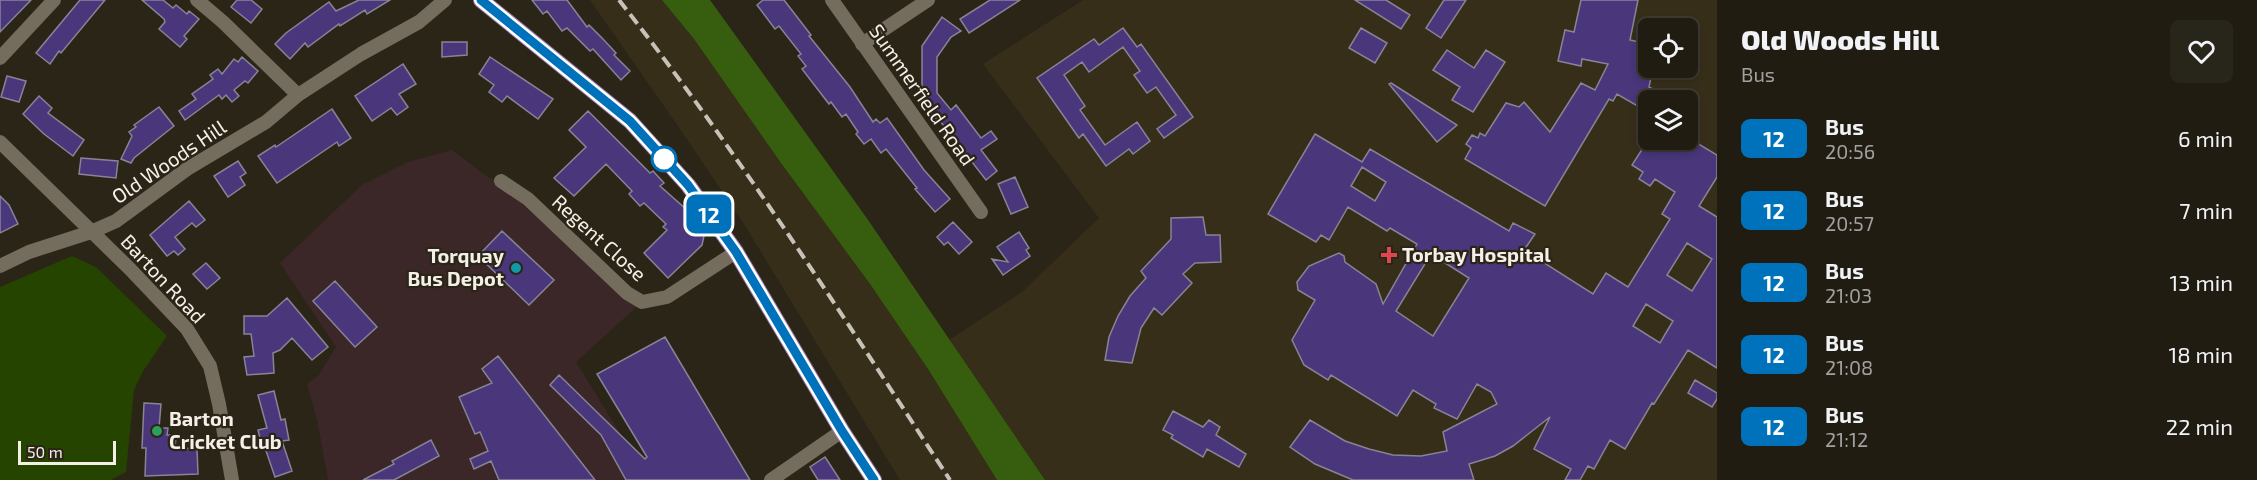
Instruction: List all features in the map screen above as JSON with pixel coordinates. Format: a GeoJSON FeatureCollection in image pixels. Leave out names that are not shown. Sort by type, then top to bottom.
{"type":"FeatureCollection","features":[{"type":"Feature","properties":{"kind":"main road"},"geometry":{"type":"LineString","coordinates":[[481,0],[630,121],[688,185],[736,252],[842,431],[874,480]]}},
{"type":"Feature","properties":{"kind":"street"},"geometry":{"type":"LineString","coordinates":[[0,58],[54,0]]}},
{"type":"Feature","properties":{"kind":"street"},"geometry":{"type":"LineString","coordinates":[[197,0],[231,29],[298,95]]}},
{"type":"Feature","properties":{"kind":"street","name":"Old Woods Hill"},"geometry":{"type":"LineString","coordinates":[[0,266],[29,252],[91,232],[116,221],[187,169],[266,122],[298,95],[361,54],[419,22],[445,0]]}},
{"type":"Feature","properties":{"kind":"street","name":"Summerfield Road"},"geometry":{"type":"LineString","coordinates":[[832,0],[981,212]]}},
{"type":"Feature","properties":{"kind":"street"},"geometry":{"type":"LineString","coordinates":[[862,44],[928,0]]}},
{"type":"Feature","properties":{"kind":"street","name":"Barton Road"},"geometry":{"type":"LineString","coordinates":[[0,142],[187,329],[210,366],[232,480]]}},
{"type":"Feature","properties":{"kind":"street","name":"Regent Close"},"geometry":{"type":"LineString","coordinates":[[501,181],[528,199],[627,293],[642,302],[667,297],[736,252]]}},
{"type":"Feature","properties":{"kind":"street"},"geometry":{"type":"LineString","coordinates":[[771,480],[842,431]]}},
{"type":"Feature","properties":{"kind":"shaded area"},"geometry":{"type":"Polygon","coordinates":[[[590,0],[662,0],[694,39],[870,284],[928,369],[997,480],[900,480],[744,224],[590,0]]]}},
{"type":"Feature","properties":{"kind":"shaded area","name":"Torbay Hospital"},"geometry":{"type":"Polygon","coordinates":[[[1083,0],[1717,0],[1717,480],[1045,480],[949,340],[1022,292],[1099,218],[983,64],[1083,0]]]}},
{"type":"Feature","properties":{"kind":"shaded area"},"geometry":{"type":"Polygon","coordinates":[[[452,150],[489,178],[501,181],[642,302],[576,362],[649,480],[328,480],[317,419],[307,384],[319,375],[336,347],[280,263],[362,185],[408,162],[452,150]]]}},
{"type":"Feature","properties":{"kind":"green space"},"geometry":{"type":"Polygon","coordinates":[[[662,0],[710,0],[866,217],[1045,480],[997,480],[928,369],[870,284],[694,39],[662,0]]]}},
{"type":"Feature","properties":{"kind":"green space"},"geometry":{"type":"Polygon","coordinates":[[[72,256],[96,267],[167,336],[143,371],[134,390],[126,472],[111,480],[0,480],[0,287],[72,256]]]}},
{"type":"Feature","properties":{"kind":"building"},"geometry":{"type":"Polygon","coordinates":[[[0,0],[31,0],[0,32],[0,0]]]}},
{"type":"Feature","properties":{"kind":"building"},"geometry":{"type":"Polygon","coordinates":[[[80,0],[105,0],[50,64],[36,53],[80,0]]]}},
{"type":"Feature","properties":{"kind":"building"},"geometry":{"type":"Polygon","coordinates":[[[142,0],[163,0],[173,8],[176,5],[187,14],[189,11],[199,19],[184,36],[187,39],[180,47],[159,29],[165,22],[164,19],[142,0]]]}},
{"type":"Feature","properties":{"kind":"building"},"geometry":{"type":"Polygon","coordinates":[[[237,0],[251,0],[262,9],[251,23],[231,7],[237,0]]]}},
{"type":"Feature","properties":{"kind":"building"},"geometry":{"type":"Polygon","coordinates":[[[359,0],[390,0],[367,14],[365,10],[340,26],[339,24],[308,47],[305,43],[290,59],[275,44],[286,33],[329,2],[336,11],[359,0]]]}},
{"type":"Feature","properties":{"kind":"building"},"geometry":{"type":"Polygon","coordinates":[[[532,0],[567,0],[587,27],[589,25],[602,38],[616,53],[614,55],[630,71],[621,80],[593,49],[590,51],[567,28],[562,31],[547,11],[543,14],[532,0]]]}},
{"type":"Feature","properties":{"kind":"building"},"geometry":{"type":"Polygon","coordinates":[[[763,0],[784,0],[811,35],[809,36],[850,87],[873,122],[876,119],[880,123],[887,118],[924,170],[950,199],[935,212],[886,149],[881,153],[871,139],[864,144],[846,114],[842,117],[831,102],[829,104],[802,69],[806,66],[798,56],[801,54],[779,26],[775,29],[757,5],[763,0]]]}},
{"type":"Feature","properties":{"kind":"building"},"geometry":{"type":"Polygon","coordinates":[[[990,0],[1020,0],[969,33],[960,19],[990,0]]]}},
{"type":"Feature","properties":{"kind":"building"},"geometry":{"type":"Polygon","coordinates":[[[1355,0],[1386,0],[1410,15],[1401,29],[1355,0]]]}},
{"type":"Feature","properties":{"kind":"building"},"geometry":{"type":"Polygon","coordinates":[[[1444,0],[1466,0],[1441,38],[1426,28],[1444,0]]]}},
{"type":"Feature","properties":{"kind":"building"},"geometry":{"type":"Polygon","coordinates":[[[1581,0],[1638,0],[1630,40],[1638,42],[1638,78],[1651,78],[1649,87],[1653,89],[1638,90],[1638,106],[1617,94],[1613,101],[1609,99],[1545,206],[1465,159],[1471,148],[1466,144],[1472,135],[1478,138],[1480,133],[1485,136],[1506,103],[1519,107],[1524,102],[1550,132],[1581,83],[1595,90],[1608,64],[1582,59],[1581,66],[1558,61],[1565,30],[1574,32],[1581,0]]]}},
{"type":"Feature","properties":{"kind":"building"},"geometry":{"type":"Polygon","coordinates":[[[942,17],[961,31],[951,37],[937,57],[937,93],[951,110],[956,105],[981,138],[991,131],[997,139],[981,150],[997,171],[986,180],[922,101],[922,46],[942,17]]]}},
{"type":"Feature","properties":{"kind":"building"},"geometry":{"type":"Polygon","coordinates":[[[1123,28],[1137,47],[1141,44],[1193,117],[1164,138],[1157,129],[1176,115],[1156,87],[1147,93],[1134,75],[1140,71],[1123,47],[1089,72],[1082,62],[1064,75],[1085,106],[1080,110],[1105,145],[1137,122],[1150,141],[1133,154],[1129,149],[1106,166],[1083,134],[1079,138],[1037,78],[1094,39],[1099,45],[1123,28]]]}},
{"type":"Feature","properties":{"kind":"building"},"geometry":{"type":"Polygon","coordinates":[[[1361,28],[1387,43],[1375,63],[1349,48],[1361,28]]]}},
{"type":"Feature","properties":{"kind":"building"},"geometry":{"type":"Polygon","coordinates":[[[442,42],[467,42],[467,55],[442,57],[442,42]]]}},
{"type":"Feature","properties":{"kind":"building"},"geometry":{"type":"Polygon","coordinates":[[[1447,50],[1474,68],[1486,50],[1505,62],[1473,112],[1452,100],[1460,87],[1433,70],[1447,50]]]}},
{"type":"Feature","properties":{"kind":"building"},"geometry":{"type":"Polygon","coordinates":[[[242,57],[258,71],[248,83],[245,81],[234,90],[239,96],[232,102],[226,95],[222,99],[219,95],[185,120],[179,111],[196,99],[192,94],[213,79],[210,75],[218,69],[222,74],[234,59],[238,62],[242,57]]]}},
{"type":"Feature","properties":{"kind":"building"},"geometry":{"type":"Polygon","coordinates":[[[490,57],[553,99],[538,119],[507,96],[502,102],[489,92],[494,85],[479,74],[490,57]]]}},
{"type":"Feature","properties":{"kind":"building"},"geometry":{"type":"Polygon","coordinates":[[[403,64],[416,84],[399,94],[408,107],[397,115],[391,108],[372,121],[355,96],[403,64]]]}},
{"type":"Feature","properties":{"kind":"building"},"geometry":{"type":"Polygon","coordinates":[[[7,76],[26,81],[19,102],[1,97],[7,76]]]}},
{"type":"Feature","properties":{"kind":"building"},"geometry":{"type":"Polygon","coordinates":[[[1391,83],[1457,125],[1437,142],[1389,84],[1391,83]]]}},
{"type":"Feature","properties":{"kind":"building"},"geometry":{"type":"Polygon","coordinates":[[[39,96],[52,108],[48,113],[84,140],[73,156],[44,134],[23,114],[39,96]]]}},
{"type":"Feature","properties":{"kind":"building"},"geometry":{"type":"Polygon","coordinates":[[[159,107],[174,126],[134,158],[131,163],[121,159],[132,136],[129,132],[136,127],[134,125],[159,107]]]}},
{"type":"Feature","properties":{"kind":"building"},"geometry":{"type":"Polygon","coordinates":[[[332,109],[351,138],[339,146],[337,142],[277,183],[258,156],[275,145],[276,147],[332,109]]]}},
{"type":"Feature","properties":{"kind":"building"},"geometry":{"type":"Polygon","coordinates":[[[588,111],[650,173],[653,171],[664,183],[660,186],[696,218],[694,220],[704,236],[702,245],[668,278],[644,253],[667,230],[663,227],[666,224],[644,203],[640,206],[629,194],[632,191],[606,164],[574,196],[554,178],[586,147],[569,130],[588,111]]]}},
{"type":"Feature","properties":{"kind":"building"},"geometry":{"type":"Polygon","coordinates":[[[1315,134],[1362,162],[1370,149],[1509,231],[1513,223],[1535,234],[1524,250],[1593,294],[1606,273],[1628,287],[1670,219],[1662,214],[1675,192],[1655,179],[1650,186],[1639,179],[1643,172],[1632,165],[1642,150],[1698,150],[1698,144],[1717,155],[1717,177],[1699,206],[1717,217],[1717,368],[1688,350],[1654,404],[1652,403],[1625,449],[1610,440],[1594,469],[1588,466],[1580,480],[1565,480],[1571,469],[1534,449],[1550,417],[1513,446],[1495,456],[1469,464],[1474,480],[1353,480],[1315,464],[1290,447],[1310,420],[1345,441],[1369,449],[1393,455],[1421,456],[1447,451],[1443,432],[1497,404],[1491,392],[1477,384],[1457,419],[1434,408],[1436,404],[1413,390],[1397,416],[1331,375],[1328,380],[1304,365],[1292,340],[1315,300],[1298,290],[1297,282],[1309,266],[1339,253],[1344,256],[1345,262],[1376,284],[1383,304],[1417,244],[1390,228],[1387,231],[1348,207],[1329,240],[1321,235],[1316,242],[1268,214],[1315,134]],[[1362,167],[1351,186],[1375,201],[1386,182],[1362,167]],[[1687,243],[1667,275],[1692,291],[1712,259],[1687,243]],[[1431,254],[1396,311],[1433,336],[1469,278],[1431,254]],[[1646,304],[1633,326],[1660,343],[1673,321],[1646,304]]]}},
{"type":"Feature","properties":{"kind":"building"},"geometry":{"type":"Polygon","coordinates":[[[81,158],[118,161],[116,178],[79,174],[81,158]]]}},
{"type":"Feature","properties":{"kind":"building"},"geometry":{"type":"Polygon","coordinates":[[[238,161],[246,173],[240,177],[245,185],[228,197],[214,176],[238,161]]]}},
{"type":"Feature","properties":{"kind":"building"},"geometry":{"type":"Polygon","coordinates":[[[1015,177],[1028,207],[1011,214],[998,184],[1015,177]]]}},
{"type":"Feature","properties":{"kind":"building"},"geometry":{"type":"Polygon","coordinates":[[[0,196],[9,205],[18,224],[0,233],[0,196]]]}},
{"type":"Feature","properties":{"kind":"building"},"geometry":{"type":"Polygon","coordinates":[[[189,201],[205,220],[196,227],[192,223],[175,237],[185,249],[178,255],[174,251],[167,256],[150,235],[189,201]]]}},
{"type":"Feature","properties":{"kind":"building"},"geometry":{"type":"Polygon","coordinates":[[[1203,217],[1206,235],[1220,235],[1221,262],[1195,263],[1183,274],[1192,283],[1162,315],[1154,308],[1141,328],[1132,363],[1105,360],[1109,337],[1118,316],[1130,296],[1146,278],[1141,271],[1171,239],[1171,218],[1203,217]]]}},
{"type":"Feature","properties":{"kind":"building"},"geometry":{"type":"Polygon","coordinates":[[[953,222],[972,242],[959,254],[948,242],[944,245],[937,237],[953,222]]]}},
{"type":"Feature","properties":{"kind":"building","name":"Torquay Bus Depot"},"geometry":{"type":"Polygon","coordinates":[[[502,231],[554,280],[529,305],[478,256],[502,231]]]}},
{"type":"Feature","properties":{"kind":"building"},"geometry":{"type":"Polygon","coordinates":[[[1019,232],[1029,248],[1026,250],[1030,256],[1003,275],[992,259],[1008,262],[997,247],[1019,232]]]}},
{"type":"Feature","properties":{"kind":"building"},"geometry":{"type":"Polygon","coordinates":[[[206,263],[220,278],[207,289],[193,274],[206,263]]]}},
{"type":"Feature","properties":{"kind":"building"},"geometry":{"type":"Polygon","coordinates":[[[335,281],[377,327],[355,347],[313,301],[335,281]]]}},
{"type":"Feature","properties":{"kind":"building"},"geometry":{"type":"Polygon","coordinates":[[[287,298],[328,347],[312,360],[292,338],[280,350],[273,353],[274,373],[247,375],[244,357],[254,356],[251,334],[244,334],[244,316],[267,316],[287,298]]]}},
{"type":"Feature","properties":{"kind":"building"},"geometry":{"type":"Polygon","coordinates":[[[665,337],[750,480],[626,480],[601,435],[550,385],[559,375],[645,459],[647,457],[597,374],[665,337]]]}},
{"type":"Feature","properties":{"kind":"building"},"geometry":{"type":"Polygon","coordinates":[[[498,356],[595,480],[499,480],[491,461],[474,469],[470,459],[488,451],[480,432],[475,434],[459,397],[492,383],[482,369],[498,356]]]}},
{"type":"Feature","properties":{"kind":"building"},"geometry":{"type":"Polygon","coordinates":[[[1695,380],[1717,393],[1717,399],[1712,407],[1688,393],[1695,380]]]}},
{"type":"Feature","properties":{"kind":"building"},"geometry":{"type":"Polygon","coordinates":[[[274,391],[281,420],[285,419],[289,440],[282,441],[292,471],[275,477],[258,430],[267,428],[258,395],[274,391]]]}},
{"type":"Feature","properties":{"kind":"building"},"geometry":{"type":"Polygon","coordinates":[[[144,403],[161,404],[159,428],[168,428],[167,435],[176,435],[175,449],[197,448],[198,474],[145,476],[146,448],[142,448],[144,403]]]}},
{"type":"Feature","properties":{"kind":"building"},"geometry":{"type":"Polygon","coordinates":[[[1173,411],[1203,427],[1209,420],[1220,427],[1216,435],[1246,454],[1239,467],[1207,449],[1203,457],[1171,438],[1173,435],[1163,430],[1173,411]]]}},
{"type":"Feature","properties":{"kind":"building"},"geometry":{"type":"Polygon","coordinates":[[[431,440],[439,456],[394,480],[363,480],[394,464],[392,461],[431,440]]]}},
{"type":"Feature","properties":{"kind":"building"},"geometry":{"type":"Polygon","coordinates":[[[825,457],[840,480],[818,480],[810,467],[825,457]]]}},
{"type":"Feature","properties":{"kind":"railway"},"geometry":{"type":"LineString","coordinates":[[619,0],[749,176],[950,480]]}},
{"type":"Feature","properties":{"kind":"bus line","name":"12"},"geometry":{"type":"LineString","coordinates":[[481,0],[630,121],[688,185],[736,252],[842,431],[874,480]]}},
{"type":"Feature","properties":{"kind":"place","name":"Torbay Hospital"},"geometry":{"type":"Point","coordinates":[1389,255]}},
{"type":"Feature","properties":{"kind":"place","name":"Torquay Bus Depot"},"geometry":{"type":"Point","coordinates":[516,268]}},
{"type":"Feature","properties":{"kind":"place","name":"Barton Cricket Club"},"geometry":{"type":"Point","coordinates":[157,431]}}]}
